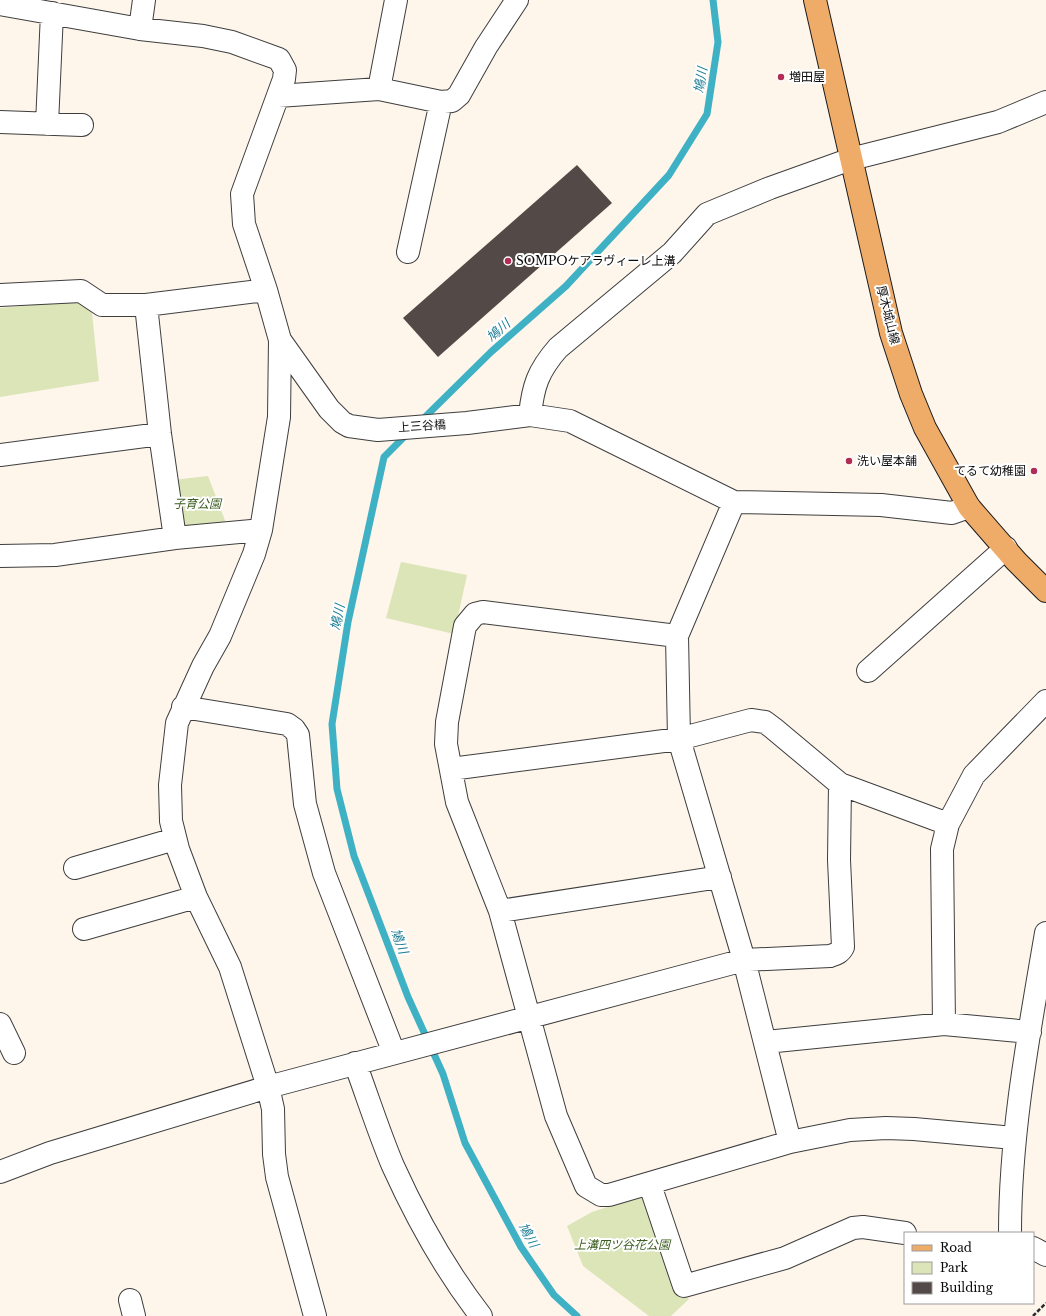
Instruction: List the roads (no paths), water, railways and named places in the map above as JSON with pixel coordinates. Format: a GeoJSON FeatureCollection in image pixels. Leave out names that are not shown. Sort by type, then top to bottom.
{"type":"FeatureCollection","features":[{"type":"Feature","properties":{"kind":"main road","name":"厚木城山線"},"geometry":{"type":"LineString","coordinates":[[815,0],[891,333],[911,394],[926,428],[969,507],[1046,591]]}},
{"type":"Feature","properties":{"kind":"street"},"geometry":{"type":"LineString","coordinates":[[140,29],[144,0]]}},
{"type":"Feature","properties":{"kind":"street"},"geometry":{"type":"LineString","coordinates":[[379,89],[396,0]]}},
{"type":"Feature","properties":{"kind":"street"},"geometry":{"type":"LineString","coordinates":[[278,96],[379,89],[441,102],[452,101],[459,95],[486,47],[517,0]]}},
{"type":"Feature","properties":{"kind":"street"},"geometry":{"type":"LineString","coordinates":[[0,4],[140,29],[216,38],[256,50],[279,59],[284,70],[284,79],[242,194],[244,224],[266,290],[280,340],[279,417],[261,530],[254,554],[220,636],[203,666],[177,723],[170,785],[171,821],[175,838],[196,897],[230,967],[268,1087],[273,1109],[274,1154],[277,1177],[315,1316]]}},
{"type":"Feature","properties":{"kind":"street"},"geometry":{"type":"LineString","coordinates":[[47,124],[52,14]]}},
{"type":"Feature","properties":{"kind":"street"},"geometry":{"type":"LineString","coordinates":[[408,252],[441,102]]}},
{"type":"Feature","properties":{"kind":"street"},"geometry":{"type":"LineString","coordinates":[[530,415],[532,391],[538,375],[550,357],[558,348],[672,253],[707,214],[770,188],[851,159],[998,122],[1046,102]]}},
{"type":"Feature","properties":{"kind":"street"},"geometry":{"type":"LineString","coordinates":[[0,122],[82,125]]}},
{"type":"Feature","properties":{"kind":"street"},"geometry":{"type":"LineString","coordinates":[[0,296],[82,291],[102,305],[146,305],[266,290]]}},
{"type":"Feature","properties":{"kind":"street"},"geometry":{"type":"LineString","coordinates":[[146,305],[160,434],[175,538]]}},
{"type":"Feature","properties":{"kind":"street","name":"上三谷橋"},"geometry":{"type":"LineString","coordinates":[[280,340],[336,418],[349,426],[378,430],[467,423],[530,415],[570,421],[734,502]]}},
{"type":"Feature","properties":{"kind":"street"},"geometry":{"type":"LineString","coordinates":[[0,455],[160,434]]}},
{"type":"Feature","properties":{"kind":"street"},"geometry":{"type":"LineString","coordinates":[[790,1142],[766,1042],[744,960],[679,739],[677,636],[734,502],[881,505],[952,513],[969,507]]}},
{"type":"Feature","properties":{"kind":"street"},"geometry":{"type":"LineString","coordinates":[[0,556],[55,555],[175,538],[261,530]]}},
{"type":"Feature","properties":{"kind":"street"},"geometry":{"type":"LineString","coordinates":[[868,671],[1006,548]]}},
{"type":"Feature","properties":{"kind":"street"},"geometry":{"type":"LineString","coordinates":[[677,636],[483,612],[475,614],[465,626],[453,684],[446,744],[457,802],[500,911],[556,1116],[586,1186],[601,1195],[609,1195],[650,1185],[790,1142],[850,1130],[886,1128],[1014,1138]]}},
{"type":"Feature","properties":{"kind":"street"},"geometry":{"type":"LineString","coordinates":[[944,1024],[942,849],[948,824],[974,775],[1046,701]]}},
{"type":"Feature","properties":{"kind":"street"},"geometry":{"type":"LineString","coordinates":[[183,707],[288,724],[298,735],[305,804],[324,873],[398,1052]]}},
{"type":"Feature","properties":{"kind":"street"},"geometry":{"type":"LineString","coordinates":[[451,769],[679,739],[751,720],[759,720],[773,728],[840,784],[948,824]]}},
{"type":"Feature","properties":{"kind":"street"},"geometry":{"type":"LineString","coordinates":[[0,1172],[50,1153],[268,1087],[398,1052],[462,1037],[529,1017],[744,960],[830,956],[840,952],[843,947],[839,860],[840,784]]}},
{"type":"Feature","properties":{"kind":"street"},"geometry":{"type":"LineString","coordinates":[[75,868],[175,838]]}},
{"type":"Feature","properties":{"kind":"street"},"geometry":{"type":"LineString","coordinates":[[500,911],[720,877]]}},
{"type":"Feature","properties":{"kind":"street"},"geometry":{"type":"LineString","coordinates":[[84,929],[196,897]]}},
{"type":"Feature","properties":{"kind":"street"},"geometry":{"type":"LineString","coordinates":[[1010,1232],[1010,1191],[1014,1138],[1046,934]]}},
{"type":"Feature","properties":{"kind":"street"},"geometry":{"type":"LineString","coordinates":[[766,1042],[944,1024],[1030,1032]]}},
{"type":"Feature","properties":{"kind":"street"},"geometry":{"type":"LineString","coordinates":[[1,1027],[14,1052]]}},
{"type":"Feature","properties":{"kind":"street"},"geometry":{"type":"LineString","coordinates":[[355,1064],[393,1166],[433,1245],[463,1293],[481,1316]]}},
{"type":"Feature","properties":{"kind":"street"},"geometry":{"type":"LineString","coordinates":[[650,1185],[684,1286],[785,1258],[854,1228],[863,1227],[904,1233]]}},
{"type":"Feature","properties":{"kind":"street"},"geometry":{"type":"LineString","coordinates":[[1034,1249],[1046,1255]]}},
{"type":"Feature","properties":{"kind":"waterway","name":"鳩川"},"geometry":{"type":"LineString","coordinates":[[420,422],[491,352],[566,286],[669,175],[707,114],[718,42],[713,0]]}},
{"type":"Feature","properties":{"kind":"waterway","name":"鳩川"},"geometry":{"type":"LineString","coordinates":[[408,433],[384,457],[348,622],[332,724],[337,789],[354,856],[408,997],[443,1074],[465,1143],[521,1247],[554,1295],[577,1316]]}},
{"type":"Feature","properties":{"kind":"place","name":"増田屋"},"geometry":{"type":"Point","coordinates":[781,77]}},
{"type":"Feature","properties":{"kind":"place","name":"SOMPOケアラヴィーレ上溝"},"geometry":{"type":"Point","coordinates":[508,261]}},
{"type":"Feature","properties":{"kind":"place","name":"洗い屋本舗"},"geometry":{"type":"Point","coordinates":[849,461]}},
{"type":"Feature","properties":{"kind":"place","name":"てるて幼稚園"},"geometry":{"type":"Point","coordinates":[1034,471]}},
{"type":"Feature","properties":{"kind":"park label","name":"子育公園"},"geometry":{"type":"Point","coordinates":[197,504]}},
{"type":"Feature","properties":{"kind":"park label","name":"上溝四ツ谷花公園"},"geometry":{"type":"Point","coordinates":[622,1245]}}]}
